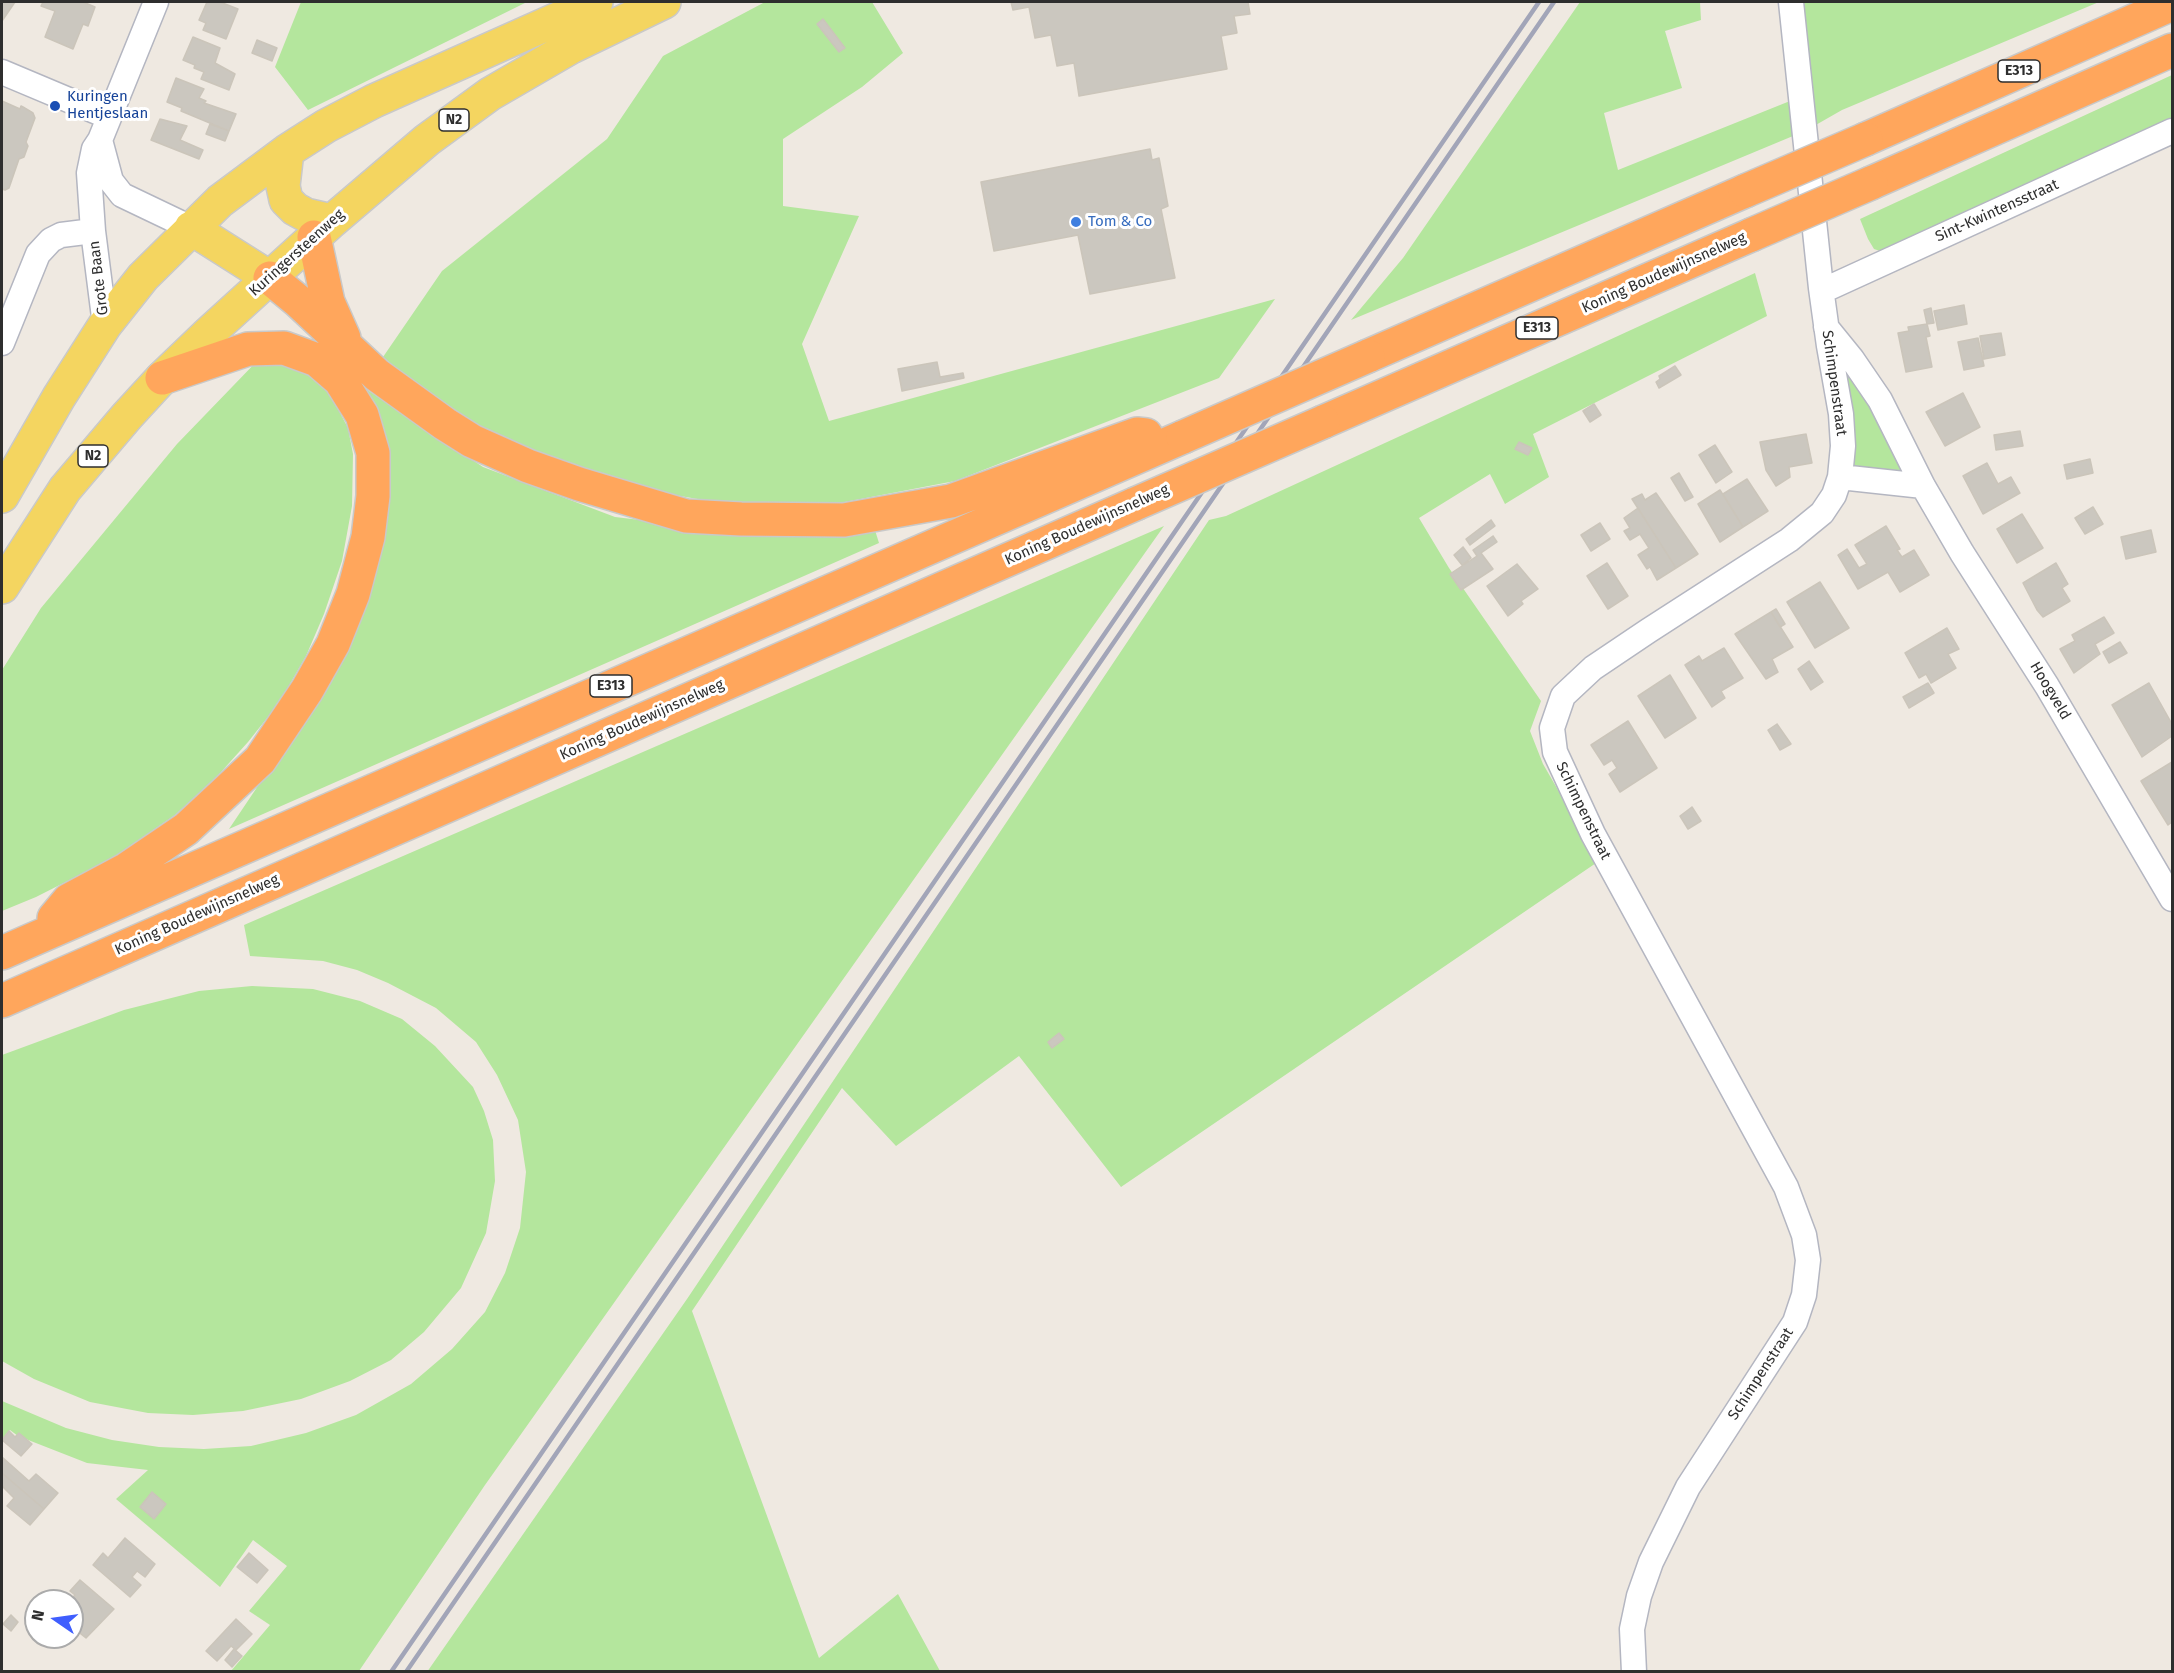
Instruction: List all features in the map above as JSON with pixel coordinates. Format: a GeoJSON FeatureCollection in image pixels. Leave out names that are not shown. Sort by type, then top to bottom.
{"type":"FeatureCollection","features":[{"type":"Feature","properties":{"kind":"highway","name":"E313"},"geometry":{"type":"LineString","coordinates":[[2,953],[2172,4]]}},
{"type":"Feature","properties":{"kind":"highway","name":"Koning Boudewijnsnelweg"},"geometry":{"type":"LineString","coordinates":[[2,1001],[2172,50]]}},
{"type":"Feature","properties":{"kind":"highway"},"geometry":{"type":"LineString","coordinates":[[323,229],[328,302],[346,345]]}},
{"type":"Feature","properties":{"kind":"highway"},"geometry":{"type":"LineString","coordinates":[[270,278],[377,375],[472,441],[528,466],[579,484],[686,516],[844,520],[951,501],[1137,434],[1183,437]]}},
{"type":"Feature","properties":{"kind":"highway"},"geometry":{"type":"LineString","coordinates":[[39,936],[69,900],[127,869],[186,829],[260,760],[307,690],[333,644],[353,594],[368,537],[373,496],[373,453],[362,415],[340,380],[316,360],[284,348],[248,349],[162,378]]}},
{"type":"Feature","properties":{"kind":"main road"},"geometry":{"type":"LineString","coordinates":[[2,496],[59,397],[105,325],[143,277],[220,201],[287,151],[326,126],[374,101],[596,2]]}},
{"type":"Feature","properties":{"kind":"main road","name":"Kuringersteenweg"},"geometry":{"type":"LineString","coordinates":[[2,587],[65,489],[127,416],[162,378],[323,229],[427,140],[490,94],[571,47],[664,2]]}},
{"type":"Feature","properties":{"kind":"main road"},"geometry":{"type":"LineString","coordinates":[[287,151],[283,186],[286,200],[323,229]]}},
{"type":"Feature","properties":{"kind":"main road"},"geometry":{"type":"LineString","coordinates":[[191,228],[270,278]]}},
{"type":"Feature","properties":{"kind":"street","name":"Grote Baan"},"geometry":{"type":"LineString","coordinates":[[105,325],[93,231],[89,173],[94,149],[100,140],[156,2]]}},
{"type":"Feature","properties":{"kind":"street","name":"Schimpenstraat"},"geometry":{"type":"LineString","coordinates":[[1634,1671],[1632,1629],[1639,1596],[1651,1562],[1688,1487],[1795,1322],[1804,1295],[1808,1260],[1804,1235],[1786,1187],[1593,834],[1555,752],[1552,728],[1563,696],[1593,668],[1789,540],[1822,513],[1834,495],[1840,477],[1843,446],[1841,414],[1826,327],[1791,2]]}},
{"type":"Feature","properties":{"kind":"street"},"geometry":{"type":"LineString","coordinates":[[2,72],[109,117]]}},
{"type":"Feature","properties":{"kind":"street","name":"Sint-Kwintensstraat"},"geometry":{"type":"LineString","coordinates":[[1822,291],[2172,131]]}},
{"type":"Feature","properties":{"kind":"street"},"geometry":{"type":"LineString","coordinates":[[100,140],[111,181],[122,195],[191,228]]}},
{"type":"Feature","properties":{"kind":"street","name":"Grote Baan"},"geometry":{"type":"LineString","coordinates":[[2,343],[38,254],[51,240],[61,235],[93,231]]}},
{"type":"Feature","properties":{"kind":"street","name":"Hoogveld"},"geometry":{"type":"LineString","coordinates":[[1826,327],[1852,359],[1880,400],[1923,486],[1962,553],[2047,686],[2172,899]]}},
{"type":"Feature","properties":{"kind":"street"},"geometry":{"type":"LineString","coordinates":[[1840,477],[1923,486]]}},
{"type":"Feature","properties":{"kind":"green space"},"geometry":{"type":"Polygon","coordinates":[[[301,2],[527,2],[308,110],[275,67],[301,2]]]}},
{"type":"Feature","properties":{"kind":"green space"},"geometry":{"type":"Polygon","coordinates":[[[765,2],[872,2],[903,53],[862,87],[783,139],[783,206],[859,216],[802,344],[829,421],[1275,299],[1219,378],[955,481],[829,505],[732,505],[640,489],[502,441],[447,412],[383,357],[442,271],[607,139],[663,56],[765,2]]]}},
{"type":"Feature","properties":{"kind":"green space"},"geometry":{"type":"Polygon","coordinates":[[[1580,2],[1700,2],[1701,20],[1665,31],[1682,88],[1604,113],[1618,170],[1790,101],[1793,136],[1351,320],[1403,258],[1580,2]]]}},
{"type":"Feature","properties":{"kind":"green space"},"geometry":{"type":"Polygon","coordinates":[[[1801,2],[2099,2],[1842,110],[1814,126],[1801,2]]]}},
{"type":"Feature","properties":{"kind":"green space"},"geometry":{"type":"Polygon","coordinates":[[[2172,75],[2172,119],[1883,252],[1874,249],[1868,239],[1860,219],[2172,75]]]}},
{"type":"Feature","properties":{"kind":"green space"},"geometry":{"type":"Polygon","coordinates":[[[1755,273],[1767,316],[1533,434],[1549,477],[1505,504],[1490,474],[1419,518],[1449,568],[1541,701],[1530,731],[1543,764],[1599,861],[1121,1187],[1019,1056],[896,1146],[842,1088],[692,1311],[819,1658],[898,1594],[940,1671],[427,1672],[687,1299],[1209,520],[1226,516],[1755,273]]]}},
{"type":"Feature","properties":{"kind":"green space"},"geometry":{"type":"Polygon","coordinates":[[[1845,357],[1908,472],[1860,469],[1854,466],[1840,358],[1845,357]]]}},
{"type":"Feature","properties":{"kind":"green space"},"geometry":{"type":"Polygon","coordinates":[[[260,358],[303,367],[330,394],[348,428],[353,454],[352,506],[342,561],[324,614],[306,656],[279,703],[248,742],[212,782],[175,815],[113,858],[36,897],[2,911],[2,670],[41,608],[177,444],[260,358]]]}},
{"type":"Feature","properties":{"kind":"green space"},"geometry":{"type":"Polygon","coordinates":[[[360,385],[483,467],[615,517],[742,532],[874,527],[879,543],[229,829],[315,701],[369,586],[360,385]]]}},
{"type":"Feature","properties":{"kind":"green space"},"geometry":{"type":"Polygon","coordinates":[[[1164,526],[485,1485],[359,1671],[231,1671],[270,1625],[249,1611],[287,1566],[253,1540],[220,1587],[116,1499],[148,1470],[87,1463],[18,1436],[10,1430],[2,1439],[2,1401],[66,1428],[112,1440],[159,1447],[204,1449],[251,1446],[306,1433],[356,1415],[411,1384],[452,1349],[485,1312],[505,1273],[520,1228],[526,1172],[518,1120],[497,1075],[476,1042],[436,1008],[357,970],[323,961],[250,956],[244,925],[1164,526]]]}},
{"type":"Feature","properties":{"kind":"green space"},"geometry":{"type":"Polygon","coordinates":[[[252,986],[313,989],[360,1001],[402,1019],[435,1046],[473,1087],[484,1111],[493,1140],[495,1181],[486,1233],[461,1288],[424,1332],[391,1360],[350,1381],[301,1399],[243,1411],[193,1415],[148,1413],[90,1402],[34,1379],[2,1361],[2,1055],[124,1010],[199,991],[252,986]]]}},
{"type":"Feature","properties":{"kind":"building"},"geometry":{"type":"Polygon","coordinates":[[[2,2],[15,2],[2,21],[2,2]]]}},
{"type":"Feature","properties":{"kind":"building"},"geometry":{"type":"Polygon","coordinates":[[[43,2],[83,2],[95,7],[88,26],[83,24],[73,49],[45,37],[55,11],[41,6],[43,2]]]}},
{"type":"Feature","properties":{"kind":"building"},"geometry":{"type":"Polygon","coordinates":[[[207,2],[220,2],[238,9],[226,39],[203,30],[206,23],[199,20],[207,2]]]}},
{"type":"Feature","properties":{"kind":"building"},"geometry":{"type":"Polygon","coordinates":[[[1011,2],[1248,2],[1250,14],[1234,16],[1237,33],[1221,36],[1227,69],[1079,96],[1074,63],[1057,66],[1051,35],[1035,38],[1029,7],[1013,10],[1011,2]]]}},
{"type":"Feature","properties":{"kind":"building"},"geometry":{"type":"Polygon","coordinates":[[[823,19],[845,48],[839,52],[817,24],[823,19]]]}},
{"type":"Feature","properties":{"kind":"building"},"geometry":{"type":"Polygon","coordinates":[[[193,37],[220,48],[215,63],[235,74],[229,90],[201,79],[204,72],[183,60],[193,37]]]}},
{"type":"Feature","properties":{"kind":"building"},"geometry":{"type":"Polygon","coordinates":[[[257,40],[277,48],[272,61],[252,53],[257,40]]]}},
{"type":"Feature","properties":{"kind":"building"},"geometry":{"type":"Polygon","coordinates":[[[176,78],[204,89],[199,98],[206,101],[204,103],[236,114],[229,131],[181,111],[182,108],[167,102],[176,78]]]}},
{"type":"Feature","properties":{"kind":"building"},"geometry":{"type":"Polygon","coordinates":[[[2,101],[20,109],[21,106],[23,107],[33,113],[35,118],[26,142],[28,146],[24,157],[19,159],[9,188],[5,190],[2,189],[2,101]]]}},
{"type":"Feature","properties":{"kind":"building"},"geometry":{"type":"Polygon","coordinates":[[[160,119],[187,126],[180,140],[203,150],[199,159],[151,140],[160,119]]]}},
{"type":"Feature","properties":{"kind":"building"},"geometry":{"type":"Polygon","coordinates":[[[210,124],[229,131],[225,141],[206,134],[210,124]]]}},
{"type":"Feature","properties":{"kind":"building","name":"Tom & Co"},"geometry":{"type":"Polygon","coordinates":[[[1150,149],[1152,160],[1159,158],[1168,206],[1161,209],[1175,278],[1090,294],[1078,235],[994,251],[981,182],[1150,149]]]}},
{"type":"Feature","properties":{"kind":"building"},"geometry":{"type":"Polygon","coordinates":[[[1964,305],[1967,324],[1938,330],[1934,311],[1964,305]]]}},
{"type":"Feature","properties":{"kind":"building"},"geometry":{"type":"Polygon","coordinates":[[[1931,308],[1934,323],[1927,324],[1924,310],[1931,308]]]}},
{"type":"Feature","properties":{"kind":"building"},"geometry":{"type":"Polygon","coordinates":[[[1927,324],[1930,336],[1926,337],[1932,367],[1906,372],[1898,333],[1909,331],[1908,327],[1927,324]]]}},
{"type":"Feature","properties":{"kind":"building"},"geometry":{"type":"Polygon","coordinates":[[[2001,333],[2005,355],[1984,359],[1980,336],[2001,333]]]}},
{"type":"Feature","properties":{"kind":"building"},"geometry":{"type":"Polygon","coordinates":[[[1978,338],[1984,366],[1964,370],[1958,342],[1978,338]]]}},
{"type":"Feature","properties":{"kind":"building"},"geometry":{"type":"Polygon","coordinates":[[[937,362],[940,377],[963,373],[964,378],[902,391],[898,369],[937,362]]]}},
{"type":"Feature","properties":{"kind":"building"},"geometry":{"type":"Polygon","coordinates":[[[1675,366],[1681,375],[1659,388],[1656,382],[1660,379],[1659,376],[1675,366]]]}},
{"type":"Feature","properties":{"kind":"building"},"geometry":{"type":"Polygon","coordinates":[[[1963,393],[1980,427],[1945,446],[1926,412],[1963,393]]]}},
{"type":"Feature","properties":{"kind":"building"},"geometry":{"type":"Polygon","coordinates":[[[1594,404],[1601,415],[1590,422],[1583,411],[1594,404]]]}},
{"type":"Feature","properties":{"kind":"building"},"geometry":{"type":"Polygon","coordinates":[[[2020,431],[2023,446],[1996,450],[1994,435],[2020,431]]]}},
{"type":"Feature","properties":{"kind":"building"},"geometry":{"type":"Polygon","coordinates":[[[1806,434],[1812,463],[1789,467],[1790,477],[1776,486],[1766,470],[1760,442],[1806,434]]]}},
{"type":"Feature","properties":{"kind":"building"},"geometry":{"type":"Polygon","coordinates":[[[1519,442],[1532,448],[1528,455],[1515,449],[1519,442]]]}},
{"type":"Feature","properties":{"kind":"building"},"geometry":{"type":"Polygon","coordinates":[[[1715,445],[1732,472],[1716,483],[1699,455],[1715,445]]]}},
{"type":"Feature","properties":{"kind":"building"},"geometry":{"type":"Polygon","coordinates":[[[2090,459],[2093,473],[2067,479],[2064,465],[2090,459]]]}},
{"type":"Feature","properties":{"kind":"building"},"geometry":{"type":"Polygon","coordinates":[[[1987,463],[1998,484],[2011,477],[2020,493],[1983,514],[1963,476],[1987,463]]]}},
{"type":"Feature","properties":{"kind":"building"},"geometry":{"type":"Polygon","coordinates":[[[1679,473],[1693,497],[1685,501],[1671,478],[1679,473]]]}},
{"type":"Feature","properties":{"kind":"building"},"geometry":{"type":"Polygon","coordinates":[[[1747,479],[1768,511],[1743,527],[1723,494],[1747,479]]]}},
{"type":"Feature","properties":{"kind":"building"},"geometry":{"type":"Polygon","coordinates":[[[1720,490],[1743,527],[1720,542],[1698,504],[1720,490]]]}},
{"type":"Feature","properties":{"kind":"building"},"geometry":{"type":"Polygon","coordinates":[[[1656,493],[1698,554],[1676,568],[1632,499],[1642,494],[1645,500],[1656,493]]]}},
{"type":"Feature","properties":{"kind":"building"},"geometry":{"type":"Polygon","coordinates":[[[2093,507],[2103,524],[2085,534],[2075,518],[2093,507]]]}},
{"type":"Feature","properties":{"kind":"building"},"geometry":{"type":"Polygon","coordinates":[[[1638,508],[1676,568],[1657,580],[1650,567],[1647,569],[1638,555],[1649,548],[1640,534],[1630,540],[1624,531],[1630,528],[1624,518],[1638,508]]]}},
{"type":"Feature","properties":{"kind":"building"},"geometry":{"type":"Polygon","coordinates":[[[2022,514],[2043,548],[2017,563],[1997,529],[2022,514]]]}},
{"type":"Feature","properties":{"kind":"building"},"geometry":{"type":"Polygon","coordinates":[[[1491,520],[1495,526],[1470,545],[1466,539],[1491,520]]]}},
{"type":"Feature","properties":{"kind":"building"},"geometry":{"type":"Polygon","coordinates":[[[1600,523],[1610,539],[1591,551],[1581,535],[1600,523]]]}},
{"type":"Feature","properties":{"kind":"building"},"geometry":{"type":"Polygon","coordinates":[[[1886,526],[1900,549],[1897,550],[1902,557],[1914,550],[1929,575],[1900,592],[1888,572],[1858,589],[1838,555],[1847,549],[1859,568],[1867,564],[1855,545],[1886,526]]]}},
{"type":"Feature","properties":{"kind":"building"},"geometry":{"type":"Polygon","coordinates":[[[2151,530],[2156,552],[2126,559],[2121,537],[2151,530]]]}},
{"type":"Feature","properties":{"kind":"building"},"geometry":{"type":"Polygon","coordinates":[[[1493,536],[1497,542],[1481,553],[1493,569],[1461,590],[1450,574],[1477,556],[1473,550],[1493,536]]]}},
{"type":"Feature","properties":{"kind":"building"},"geometry":{"type":"Polygon","coordinates":[[[1463,547],[1471,558],[1462,565],[1454,555],[1463,547]]]}},
{"type":"Feature","properties":{"kind":"building"},"geometry":{"type":"Polygon","coordinates":[[[1607,563],[1628,596],[1608,609],[1587,576],[1607,563]]]}},
{"type":"Feature","properties":{"kind":"building"},"geometry":{"type":"Polygon","coordinates":[[[2056,563],[2068,584],[2062,588],[2070,601],[2043,617],[2023,583],[2056,563]]]}},
{"type":"Feature","properties":{"kind":"building"},"geometry":{"type":"Polygon","coordinates":[[[1517,564],[1538,589],[1521,601],[1523,604],[1508,616],[1487,586],[1517,564]]]}},
{"type":"Feature","properties":{"kind":"building"},"geometry":{"type":"Polygon","coordinates":[[[1820,582],[1849,628],[1815,648],[1787,602],[1820,582]]]}},
{"type":"Feature","properties":{"kind":"building"},"geometry":{"type":"Polygon","coordinates":[[[1776,609],[1785,624],[1780,627],[1771,612],[1776,609]]]}},
{"type":"Feature","properties":{"kind":"building"},"geometry":{"type":"Polygon","coordinates":[[[1771,612],[1793,647],[1772,659],[1778,672],[1766,679],[1735,634],[1771,612]]]}},
{"type":"Feature","properties":{"kind":"building"},"geometry":{"type":"Polygon","coordinates":[[[2104,617],[2114,633],[2095,644],[2100,654],[2074,673],[2060,649],[2075,641],[2072,635],[2104,617]]]}},
{"type":"Feature","properties":{"kind":"building"},"geometry":{"type":"Polygon","coordinates":[[[1947,628],[1959,649],[1948,654],[1956,668],[1931,683],[1926,674],[1919,678],[1905,653],[1947,628]]]}},
{"type":"Feature","properties":{"kind":"building"},"geometry":{"type":"Polygon","coordinates":[[[2120,642],[2127,653],[2109,663],[2103,652],[2120,642]]]}},
{"type":"Feature","properties":{"kind":"building"},"geometry":{"type":"Polygon","coordinates":[[[1724,648],[1743,678],[1721,691],[1725,698],[1712,707],[1685,665],[1699,656],[1702,661],[1724,648]]]}},
{"type":"Feature","properties":{"kind":"building"},"geometry":{"type":"Polygon","coordinates":[[[1809,661],[1823,682],[1811,690],[1798,669],[1809,661]]]}},
{"type":"Feature","properties":{"kind":"building"},"geometry":{"type":"Polygon","coordinates":[[[1670,675],[1696,718],[1665,738],[1638,696],[1670,675]]]}},
{"type":"Feature","properties":{"kind":"building"},"geometry":{"type":"Polygon","coordinates":[[[1928,683],[1934,693],[1909,708],[1903,697],[1928,683]]]}},
{"type":"Feature","properties":{"kind":"building"},"geometry":{"type":"Polygon","coordinates":[[[2149,683],[2172,724],[2172,736],[2142,757],[2112,705],[2149,683]]]}},
{"type":"Feature","properties":{"kind":"building"},"geometry":{"type":"Polygon","coordinates":[[[1628,721],[1657,768],[1620,792],[1609,774],[1617,768],[1612,760],[1604,765],[1591,745],[1628,721]]]}},
{"type":"Feature","properties":{"kind":"building"},"geometry":{"type":"Polygon","coordinates":[[[1777,724],[1791,744],[1780,750],[1768,730],[1777,724]]]}},
{"type":"Feature","properties":{"kind":"building"},"geometry":{"type":"Polygon","coordinates":[[[2172,762],[2172,822],[2168,825],[2141,781],[2172,762]]]}},
{"type":"Feature","properties":{"kind":"building"},"geometry":{"type":"Polygon","coordinates":[[[1692,807],[1701,821],[1688,829],[1680,816],[1692,807]]]}},
{"type":"Feature","properties":{"kind":"building"},"geometry":{"type":"Polygon","coordinates":[[[1059,1033],[1064,1039],[1052,1048],[1048,1042],[1059,1033]]]}},
{"type":"Feature","properties":{"kind":"building"},"geometry":{"type":"Polygon","coordinates":[[[9,1431],[15,1437],[19,1433],[32,1444],[21,1456],[2,1440],[9,1431]]]}},
{"type":"Feature","properties":{"kind":"building"},"geometry":{"type":"Polygon","coordinates":[[[2,1457],[29,1481],[36,1474],[58,1493],[44,1509],[2,1473],[2,1457]]]}},
{"type":"Feature","properties":{"kind":"building"},"geometry":{"type":"Polygon","coordinates":[[[2,1473],[44,1509],[30,1525],[7,1506],[14,1498],[2,1486],[2,1473]]]}},
{"type":"Feature","properties":{"kind":"building"},"geometry":{"type":"Polygon","coordinates":[[[152,1492],[166,1504],[154,1519],[140,1507],[152,1492]]]}},
{"type":"Feature","properties":{"kind":"building"},"geometry":{"type":"Polygon","coordinates":[[[125,1538],[155,1564],[145,1577],[137,1571],[132,1577],[141,1585],[130,1597],[93,1565],[103,1553],[108,1558],[125,1538]]]}},
{"type":"Feature","properties":{"kind":"building"},"geometry":{"type":"Polygon","coordinates":[[[249,1553],[268,1570],[257,1583],[237,1567],[249,1553]]]}},
{"type":"Feature","properties":{"kind":"building"},"geometry":{"type":"Polygon","coordinates":[[[80,1580],[114,1609],[86,1638],[84,1636],[84,1589],[72,1589],[80,1580]]]}},
{"type":"Feature","properties":{"kind":"building"},"geometry":{"type":"Polygon","coordinates":[[[11,1615],[18,1622],[11,1631],[3,1624],[11,1615]]]}},
{"type":"Feature","properties":{"kind":"building"},"geometry":{"type":"Polygon","coordinates":[[[236,1619],[252,1634],[236,1650],[231,1646],[217,1661],[206,1651],[236,1619]]]}},
{"type":"Feature","properties":{"kind":"building"},"geometry":{"type":"Polygon","coordinates":[[[234,1649],[242,1656],[232,1667],[225,1660],[234,1649]]]}},
{"type":"Feature","properties":{"kind":"railway"},"geometry":{"type":"LineString","coordinates":[[391,1672],[1539,2]]}},
{"type":"Feature","properties":{"kind":"railway"},"geometry":{"type":"LineString","coordinates":[[406,1672],[1554,2]]}},
{"type":"Feature","properties":{"kind":"place","name":"Kuringen Hentjeslaan"},"geometry":{"type":"Point","coordinates":[55,106]}},
{"type":"Feature","properties":{"kind":"place","name":"Tom & Co"},"geometry":{"type":"Point","coordinates":[1076,222]}}]}
